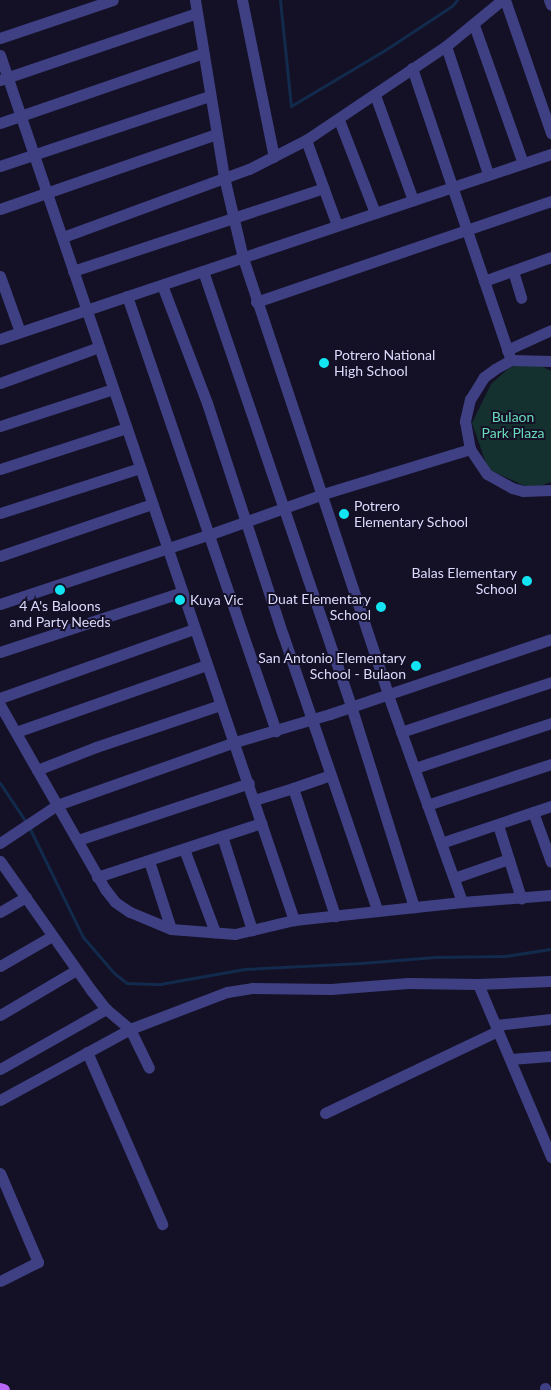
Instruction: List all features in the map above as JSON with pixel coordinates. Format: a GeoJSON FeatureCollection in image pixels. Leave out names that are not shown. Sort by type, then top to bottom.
{"type":"FeatureCollection","features":[{"type":"Feature","properties":{"kind":"main road"},"geometry":{"type":"LineString","coordinates":[[0,1389],[4,1390]]}},
{"type":"Feature","properties":{"kind":"street"},"geometry":{"type":"LineString","coordinates":[[0,38],[113,0]]}},
{"type":"Feature","properties":{"kind":"street"},"geometry":{"type":"LineString","coordinates":[[195,0],[209,96],[224,177],[243,258],[256,302],[323,494],[401,732],[462,902]]}},
{"type":"Feature","properties":{"kind":"street"},"geometry":{"type":"LineString","coordinates":[[242,0],[274,157]]}},
{"type":"Feature","properties":{"kind":"street"},"geometry":{"type":"LineString","coordinates":[[62,237],[224,177],[249,170],[306,140],[375,96],[412,68],[446,46],[474,26],[504,0],[551,133]]}},
{"type":"Feature","properties":{"kind":"street"},"geometry":{"type":"LineString","coordinates":[[549,0],[551,5]]}},
{"type":"Feature","properties":{"kind":"street"},"geometry":{"type":"LineString","coordinates":[[4,79],[197,13]]}},
{"type":"Feature","properties":{"kind":"street"},"geometry":{"type":"LineString","coordinates":[[474,26],[523,163]]}},
{"type":"Feature","properties":{"kind":"street"},"geometry":{"type":"LineString","coordinates":[[446,46],[488,174]]}},
{"type":"Feature","properties":{"kind":"street"},"geometry":{"type":"LineString","coordinates":[[0,123],[202,52]]}},
{"type":"Feature","properties":{"kind":"street"},"geometry":{"type":"LineString","coordinates":[[0,55],[4,79],[34,155],[206,666],[235,742],[294,920]]}},
{"type":"Feature","properties":{"kind":"street"},"geometry":{"type":"LineString","coordinates":[[412,68],[509,355]]}},
{"type":"Feature","properties":{"kind":"street"},"geometry":{"type":"LineString","coordinates":[[0,166],[209,96]]}},
{"type":"Feature","properties":{"kind":"street"},"geometry":{"type":"LineString","coordinates":[[375,96],[413,200]]}},
{"type":"Feature","properties":{"kind":"street"},"geometry":{"type":"LineString","coordinates":[[339,120],[375,213]]}},
{"type":"Feature","properties":{"kind":"street"},"geometry":{"type":"LineString","coordinates":[[0,209],[216,134]]}},
{"type":"Feature","properties":{"kind":"street"},"geometry":{"type":"LineString","coordinates":[[306,140],[337,225]]}},
{"type":"Feature","properties":{"kind":"street"},"geometry":{"type":"LineString","coordinates":[[0,339],[551,154]]}},
{"type":"Feature","properties":{"kind":"street"},"geometry":{"type":"LineString","coordinates":[[73,271],[233,216],[324,188]]}},
{"type":"Feature","properties":{"kind":"street"},"geometry":{"type":"LineString","coordinates":[[256,302],[551,201]]}},
{"type":"Feature","properties":{"kind":"street"},"geometry":{"type":"LineString","coordinates":[[484,281],[551,257]]}},
{"type":"Feature","properties":{"kind":"street"},"geometry":{"type":"LineString","coordinates":[[203,271],[351,706],[414,907]]}},
{"type":"Feature","properties":{"kind":"street"},"geometry":{"type":"LineString","coordinates":[[513,271],[521,298]]}},
{"type":"Feature","properties":{"kind":"street"},"geometry":{"type":"LineString","coordinates":[[0,276],[3,293],[20,332]]}},
{"type":"Feature","properties":{"kind":"street"},"geometry":{"type":"LineString","coordinates":[[162,284],[207,403],[330,775],[377,910]]}},
{"type":"Feature","properties":{"kind":"street"},"geometry":{"type":"LineString","coordinates":[[127,296],[276,731]]}},
{"type":"Feature","properties":{"kind":"street"},"geometry":{"type":"LineString","coordinates":[[551,330],[509,355],[484,377],[470,399],[466,420],[470,449],[487,474],[512,488],[534,492],[551,490]]}},
{"type":"Feature","properties":{"kind":"street"},"geometry":{"type":"LineString","coordinates":[[0,382],[99,347]]}},
{"type":"Feature","properties":{"kind":"street"},"geometry":{"type":"LineString","coordinates":[[509,355],[551,361]]}},
{"type":"Feature","properties":{"kind":"street"},"geometry":{"type":"LineString","coordinates":[[0,426],[113,389]]}},
{"type":"Feature","properties":{"kind":"street"},"geometry":{"type":"LineString","coordinates":[[0,469],[126,428]]}},
{"type":"Feature","properties":{"kind":"street"},"geometry":{"type":"LineString","coordinates":[[0,604],[208,535],[323,494],[470,449]]}},
{"type":"Feature","properties":{"kind":"street"},"geometry":{"type":"LineString","coordinates":[[0,513],[140,468]]}},
{"type":"Feature","properties":{"kind":"street"},"geometry":{"type":"LineString","coordinates":[[0,556],[152,504]]}},
{"type":"Feature","properties":{"kind":"street"},"geometry":{"type":"LineString","coordinates":[[0,652],[182,592]]}},
{"type":"Feature","properties":{"kind":"street"},"geometry":{"type":"LineString","coordinates":[[0,698],[194,629]]}},
{"type":"Feature","properties":{"kind":"street"},"geometry":{"type":"LineString","coordinates":[[4,840],[31,820],[57,805],[235,742],[276,731],[551,639]]}},
{"type":"Feature","properties":{"kind":"street"},"geometry":{"type":"LineString","coordinates":[[16,732],[206,666]]}},
{"type":"Feature","properties":{"kind":"street"},"geometry":{"type":"LineString","coordinates":[[401,732],[551,682]]}},
{"type":"Feature","properties":{"kind":"street"},"geometry":{"type":"LineString","coordinates":[[0,705],[78,840],[97,877],[115,902],[141,917],[171,929],[235,934],[294,920],[377,910],[551,896]]}},
{"type":"Feature","properties":{"kind":"street"},"geometry":{"type":"LineString","coordinates":[[37,770],[96,747],[220,705]]}},
{"type":"Feature","properties":{"kind":"street"},"geometry":{"type":"LineString","coordinates":[[415,768],[551,724]]}},
{"type":"Feature","properties":{"kind":"street"},"geometry":{"type":"LineString","coordinates":[[427,806],[551,764]]}},
{"type":"Feature","properties":{"kind":"street"},"geometry":{"type":"LineString","coordinates":[[254,800],[330,775]]}},
{"type":"Feature","properties":{"kind":"street"},"geometry":{"type":"LineString","coordinates":[[78,840],[249,783]]}},
{"type":"Feature","properties":{"kind":"street"},"geometry":{"type":"LineString","coordinates":[[292,788],[335,916]]}},
{"type":"Feature","properties":{"kind":"street"},"geometry":{"type":"LineString","coordinates":[[441,843],[551,806]]}},
{"type":"Feature","properties":{"kind":"street"},"geometry":{"type":"LineString","coordinates":[[533,812],[551,862]]}},
{"type":"Feature","properties":{"kind":"street"},"geometry":{"type":"LineString","coordinates":[[97,877],[262,823]]}},
{"type":"Feature","properties":{"kind":"street"},"geometry":{"type":"LineString","coordinates":[[498,825],[521,898]]}},
{"type":"Feature","properties":{"kind":"street"},"geometry":{"type":"LineString","coordinates":[[222,836],[252,930]]}},
{"type":"Feature","properties":{"kind":"street"},"geometry":{"type":"LineString","coordinates":[[184,848],[215,932]]}},
{"type":"Feature","properties":{"kind":"street"},"geometry":{"type":"LineString","coordinates":[[454,878],[509,859]]}},
{"type":"Feature","properties":{"kind":"street"},"geometry":{"type":"LineString","coordinates":[[149,860],[171,929]]}},
{"type":"Feature","properties":{"kind":"street"},"geometry":{"type":"LineString","coordinates":[[1,863],[76,970],[106,1009],[130,1029],[148,1068]]}},
{"type":"Feature","properties":{"kind":"street"},"geometry":{"type":"LineString","coordinates":[[0,912],[26,897]]}},
{"type":"Feature","properties":{"kind":"street"},"geometry":{"type":"LineString","coordinates":[[0,966],[52,936]]}},
{"type":"Feature","properties":{"kind":"street"},"geometry":{"type":"LineString","coordinates":[[0,1015],[76,970]]}},
{"type":"Feature","properties":{"kind":"street"},"geometry":{"type":"LineString","coordinates":[[0,1100],[130,1029],[201,1000],[226,992],[252,988],[331,988],[408,983],[478,984],[551,981]]}},
{"type":"Feature","properties":{"kind":"street"},"geometry":{"type":"LineString","coordinates":[[478,984],[551,1156]]}},
{"type":"Feature","properties":{"kind":"street"},"geometry":{"type":"LineString","coordinates":[[0,1069],[106,1009]]}},
{"type":"Feature","properties":{"kind":"street"},"geometry":{"type":"LineString","coordinates":[[325,1113],[497,1028],[551,1019]]}},
{"type":"Feature","properties":{"kind":"street"},"geometry":{"type":"LineString","coordinates":[[87,1052],[162,1224]]}},
{"type":"Feature","properties":{"kind":"street"},"geometry":{"type":"LineString","coordinates":[[510,1059],[551,1057]]}},
{"type":"Feature","properties":{"kind":"street"},"geometry":{"type":"LineString","coordinates":[[0,1173],[38,1262],[0,1281]]}},
{"type":"Feature","properties":{"kind":"green space","name":"Bulaon Park Plaza"},"geometry":{"type":"Polygon","coordinates":[[[522,363],[539,365],[551,371],[551,482],[531,489],[488,469],[472,423],[491,384],[509,368],[522,363]]]}},
{"type":"Feature","properties":{"kind":"waterway"},"geometry":{"type":"LineString","coordinates":[[280,0],[291,106],[385,50],[452,6],[457,0]]}},
{"type":"Feature","properties":{"kind":"waterway"},"geometry":{"type":"LineString","coordinates":[[0,783],[26,822]]}},
{"type":"Feature","properties":{"kind":"waterway"},"geometry":{"type":"LineString","coordinates":[[29,827],[83,937],[114,973],[127,983],[160,984],[245,969],[435,957],[505,956],[551,949]]}},
{"type":"Feature","properties":{"kind":"place","name":"Potrero National High School"},"geometry":{"type":"Point","coordinates":[324,363]}},
{"type":"Feature","properties":{"kind":"place","name":"Potrero Elementary School"},"geometry":{"type":"Point","coordinates":[344,514]}},
{"type":"Feature","properties":{"kind":"place","name":"Balas Elementary School"},"geometry":{"type":"Point","coordinates":[527,581]}},
{"type":"Feature","properties":{"kind":"place","name":"4 A's Baloons and Party Needs"},"geometry":{"type":"Point","coordinates":[60,590]}},
{"type":"Feature","properties":{"kind":"place","name":"Kuya Vic"},"geometry":{"type":"Point","coordinates":[180,600]}},
{"type":"Feature","properties":{"kind":"place","name":"Duat Elementary School"},"geometry":{"type":"Point","coordinates":[381,607]}},
{"type":"Feature","properties":{"kind":"place","name":"San Antonio Elementary School - Bulaon"},"geometry":{"type":"Point","coordinates":[416,666]}}]}
